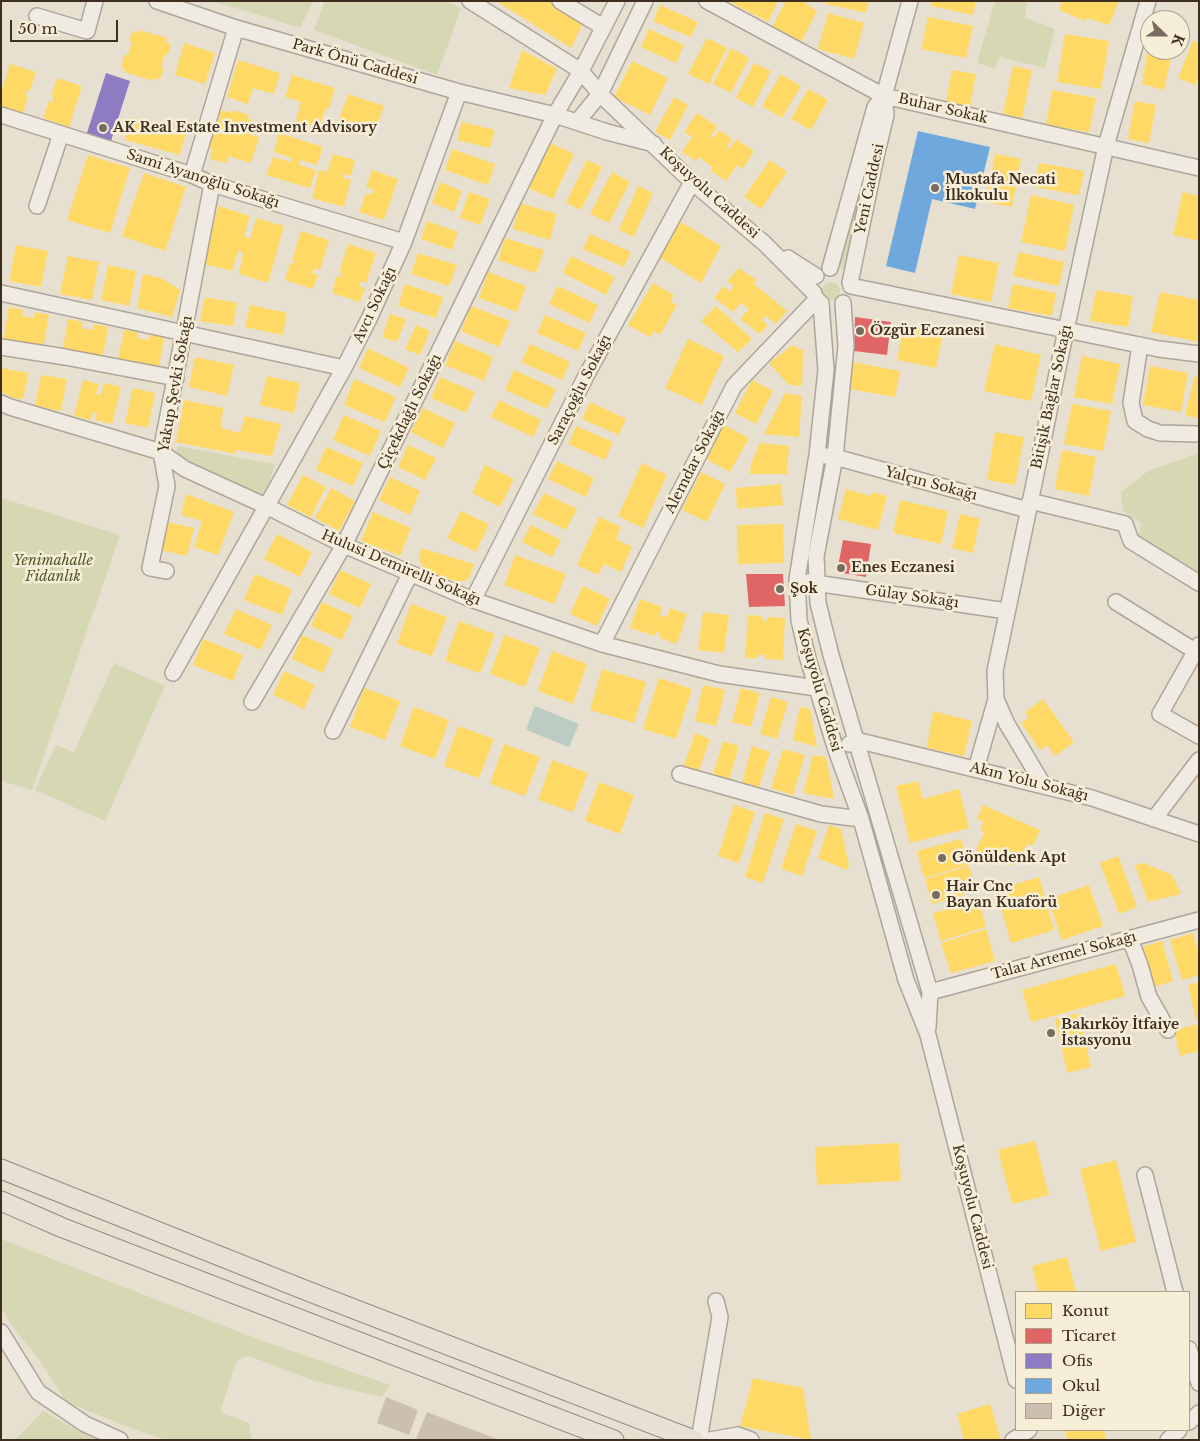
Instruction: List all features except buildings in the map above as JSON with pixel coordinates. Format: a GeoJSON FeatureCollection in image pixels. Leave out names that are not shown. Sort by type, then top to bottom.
{"type":"FeatureCollection","features":[{"type":"Feature","properties":{"kind":"main road"},"geometry":{"type":"LineString","coordinates":[[1,1169],[310,1292],[694,1440]]}},
{"type":"Feature","properties":{"kind":"main road"},"geometry":{"type":"LineString","coordinates":[[1,1201],[63,1228],[614,1440]]}},
{"type":"Feature","properties":{"kind":"street"},"geometry":{"type":"LineString","coordinates":[[37,16],[86,31],[95,1]]}},
{"type":"Feature","properties":{"kind":"street","name":"Park Önü Caddesi"},"geometry":{"type":"LineString","coordinates":[[157,1],[236,28],[458,92],[554,115]]}},
{"type":"Feature","properties":{"kind":"street","name":"Koşuyolu Caddesi"},"geometry":{"type":"LineString","coordinates":[[470,1],[581,71],[600,94],[692,182],[764,242],[816,276]]}},
{"type":"Feature","properties":{"kind":"street"},"geometry":{"type":"LineString","coordinates":[[560,1],[603,27]]}},
{"type":"Feature","properties":{"kind":"street","name":"Çiçekdağlı Sokağı"},"geometry":{"type":"LineString","coordinates":[[252,702],[344,545],[554,115],[581,71],[617,1]]}},
{"type":"Feature","properties":{"kind":"street"},"geometry":{"type":"LineString","coordinates":[[577,122],[600,94],[645,1]]}},
{"type":"Feature","properties":{"kind":"street","name":"Buhar Sokak"},"geometry":{"type":"LineString","coordinates":[[707,1],[884,96],[1199,168]]}},
{"type":"Feature","properties":{"kind":"street","name":"Yeni Caddesi"},"geometry":{"type":"LineString","coordinates":[[851,284],[886,115],[884,96],[910,1]]}},
{"type":"Feature","properties":{"kind":"street","name":"Bitişik Bağlar Sokağı"},"geometry":{"type":"LineString","coordinates":[[1044,786],[1006,724],[996,698],[995,671],[1106,146],[1148,1]]}},
{"type":"Feature","properties":{"kind":"street"},"geometry":{"type":"LineString","coordinates":[[192,175],[236,28]]}},
{"type":"Feature","properties":{"kind":"street","name":"Avcı Sokağı"},"geometry":{"type":"LineString","coordinates":[[173,673],[344,368],[369,319],[404,242],[458,92]]}},
{"type":"Feature","properties":{"kind":"street","name":"Yeni Caddesi"},"geometry":{"type":"LineString","coordinates":[[830,268],[875,107],[884,96]]}},
{"type":"Feature","properties":{"kind":"street","name":"Sami Ayanoğlu Sokağı"},"geometry":{"type":"LineString","coordinates":[[1,115],[192,175],[212,184],[404,242]]}},
{"type":"Feature","properties":{"kind":"street","name":"Koşuyolu Caddesi"},"geometry":{"type":"LineString","coordinates":[[554,115],[606,132],[654,144]]}},
{"type":"Feature","properties":{"kind":"street"},"geometry":{"type":"LineString","coordinates":[[38,206],[61,134]]}},
{"type":"Feature","properties":{"kind":"street","name":"Saraçoğlu Sokağı"},"geometry":{"type":"LineString","coordinates":[[473,600],[586,376],[692,182]]}},
{"type":"Feature","properties":{"kind":"street","name":"Yakup Şevki Sokağı"},"geometry":{"type":"LineString","coordinates":[[166,571],[150,568],[167,486],[162,452],[212,184]]}},
{"type":"Feature","properties":{"kind":"street","name":"Koşuyolu Caddesi"},"geometry":{"type":"LineString","coordinates":[[764,242],[817,298],[826,370],[817,455],[797,579],[799,620],[817,688],[860,819],[906,980],[928,1035],[1015,1376]]}},
{"type":"Feature","properties":{"kind":"street"},"geometry":{"type":"LineString","coordinates":[[830,268],[840,270],[851,284],[848,298],[843,303],[830,306],[817,298],[813,286],[816,276],[830,268]]}},
{"type":"Feature","properties":{"kind":"street"},"geometry":{"type":"LineString","coordinates":[[851,284],[1140,345],[1199,354]]}},
{"type":"Feature","properties":{"kind":"street"},"geometry":{"type":"LineString","coordinates":[[1,293],[344,368]]}},
{"type":"Feature","properties":{"kind":"street","name":"Alemdar Sokağı"},"geometry":{"type":"LineString","coordinates":[[602,644],[734,386],[817,298]]}},
{"type":"Feature","properties":{"kind":"street","name":"Koşuyolu Caddesi"},"geometry":{"type":"LineString","coordinates":[[843,303],[846,346],[835,457],[816,556],[818,603],[930,992],[928,1035]]}},
{"type":"Feature","properties":{"kind":"street"},"geometry":{"type":"LineString","coordinates":[[1140,345],[1131,403],[1135,421],[1148,429],[1160,433],[1197,434]]}},
{"type":"Feature","properties":{"kind":"street"},"geometry":{"type":"LineString","coordinates":[[1,346],[176,378]]}},
{"type":"Feature","properties":{"kind":"street","name":"Hulusi Demirelli Sokağı"},"geometry":{"type":"LineString","coordinates":[[1,403],[162,452],[184,469],[266,506],[344,545],[473,600],[602,644],[719,674],[817,688]]}},
{"type":"Feature","properties":{"kind":"street","name":"Yalçın Sokağı"},"geometry":{"type":"LineString","coordinates":[[817,455],[835,457],[1029,505],[1125,524],[1130,541],[1199,583]]}},
{"type":"Feature","properties":{"kind":"street"},"geometry":{"type":"LineString","coordinates":[[333,731],[410,574]]}},
{"type":"Feature","properties":{"kind":"street","name":"Gülay Sokağı"},"geometry":{"type":"LineString","coordinates":[[797,579],[1007,611]]}},
{"type":"Feature","properties":{"kind":"street"},"geometry":{"type":"LineString","coordinates":[[1116,602],[1197,648],[1160,714],[1199,736]]}},
{"type":"Feature","properties":{"kind":"street"},"geometry":{"type":"LineString","coordinates":[[976,769],[996,698]]}},
{"type":"Feature","properties":{"kind":"street"},"geometry":{"type":"LineString","coordinates":[[836,750],[856,740]]}},
{"type":"Feature","properties":{"kind":"street","name":"Akın Yolu Sokağı"},"geometry":{"type":"LineString","coordinates":[[856,740],[1092,798],[1199,834]]}},
{"type":"Feature","properties":{"kind":"street"},"geometry":{"type":"LineString","coordinates":[[1154,819],[1199,760]]}},
{"type":"Feature","properties":{"kind":"street"},"geometry":{"type":"LineString","coordinates":[[680,774],[821,814],[860,819]]}},
{"type":"Feature","properties":{"kind":"street","name":"Talat Artemel Sokağı"},"geometry":{"type":"LineString","coordinates":[[930,992],[1199,920]]}},
{"type":"Feature","properties":{"kind":"street"},"geometry":{"type":"LineString","coordinates":[[1130,939],[1149,997],[1168,1030]]}},
{"type":"Feature","properties":{"kind":"street"},"geometry":{"type":"LineString","coordinates":[[1144,1175],[1175,1291]]}},
{"type":"Feature","properties":{"kind":"street"},"geometry":{"type":"LineString","coordinates":[[699,1440],[720,1318],[716,1301]]}},
{"type":"Feature","properties":{"kind":"street"},"geometry":{"type":"LineString","coordinates":[[1,1332],[38,1392],[85,1424],[120,1440]]}},
{"type":"Feature","properties":{"kind":"street"},"geometry":{"type":"LineString","coordinates":[[1190,1352],[1199,1383]]}},
{"type":"Feature","properties":{"kind":"street"},"geometry":{"type":"LineString","coordinates":[[1013,1440],[1027,1431]]}},
{"type":"Feature","properties":{"kind":"street"},"geometry":{"type":"LineString","coordinates":[[1168,1440],[1179,1431]]}},
{"type":"Feature","properties":{"kind":"street"},"geometry":{"type":"LineString","coordinates":[[710,1440],[738,1435],[751,1440]]}},
{"type":"Feature","properties":{"kind":"green space"},"geometry":{"type":"Polygon","coordinates":[[[213,1],[313,1],[300,28],[213,1]]]}},
{"type":"Feature","properties":{"kind":"green space"},"geometry":{"type":"Polygon","coordinates":[[[325,1],[444,1],[461,8],[437,75],[314,30],[325,1]]]}},
{"type":"Feature","properties":{"kind":"green space"},"geometry":{"type":"Polygon","coordinates":[[[995,1],[1027,2],[1025,18],[1055,29],[1045,68],[1000,57],[995,69],[977,63],[995,1]]]}},
{"type":"Feature","properties":{"kind":"green space"},"geometry":{"type":"Polygon","coordinates":[[[856,203],[858,204],[844,269],[838,266],[856,203]]]}},
{"type":"Feature","properties":{"kind":"green space"},"geometry":{"type":"Polygon","coordinates":[[[827,282],[835,282],[840,287],[838,298],[827,300],[822,295],[822,287],[827,282]]]}},
{"type":"Feature","properties":{"kind":"green space"},"geometry":{"type":"Polygon","coordinates":[[[178,446],[275,464],[265,495],[175,461],[178,446]]]}},
{"type":"Feature","properties":{"kind":"green space"},"geometry":{"type":"Polygon","coordinates":[[[1199,453],[1199,572],[1138,537],[1141,523],[1123,511],[1121,492],[1148,471],[1199,453]]]}},
{"type":"Feature","properties":{"kind":"green space","name":"Yenimahalle Fidanlık"},"geometry":{"type":"Polygon","coordinates":[[[1,498],[120,535],[32,790],[1,781],[1,498]]]}},
{"type":"Feature","properties":{"kind":"green space"},"geometry":{"type":"Polygon","coordinates":[[[114,663],[165,686],[105,821],[35,790],[56,745],[74,752],[114,663]]]}},
{"type":"Feature","properties":{"kind":"green space"},"geometry":{"type":"Polygon","coordinates":[[[1,1239],[260,1340],[390,1385],[382,1397],[314,1381],[249,1356],[237,1360],[220,1412],[249,1423],[252,1440],[166,1440],[133,1429],[66,1402],[40,1361],[12,1326],[1,1307],[1,1239]]]}},
{"type":"Feature","properties":{"kind":"green space"},"geometry":{"type":"Polygon","coordinates":[[[43,1411],[95,1440],[15,1440],[43,1411]]]}},
{"type":"Feature","properties":{"kind":"shaded area"},"geometry":{"type":"Polygon","coordinates":[[[535,706],[579,724],[569,747],[526,730],[535,706]]]}},
{"type":"Feature","properties":{"kind":"place","name":"AK Real Estate Investment Advisory"},"geometry":{"type":"Point","coordinates":[103,128]}},
{"type":"Feature","properties":{"kind":"place","name":"Mustafa Necati İlkokulu"},"geometry":{"type":"Point","coordinates":[935,188]}},
{"type":"Feature","properties":{"kind":"place","name":"Özgür Eczanesi"},"geometry":{"type":"Point","coordinates":[860,331]}},
{"type":"Feature","properties":{"kind":"place","name":"Enes Eczanesi"},"geometry":{"type":"Point","coordinates":[841,568]}},
{"type":"Feature","properties":{"kind":"place","name":"Şok"},"geometry":{"type":"Point","coordinates":[780,589]}},
{"type":"Feature","properties":{"kind":"place","name":"Gönüldenk Apt"},"geometry":{"type":"Point","coordinates":[942,858]}},
{"type":"Feature","properties":{"kind":"place","name":"Hair Cnc Bayan Kuaförü"},"geometry":{"type":"Point","coordinates":[936,895]}},
{"type":"Feature","properties":{"kind":"place","name":"Bakırköy İtfaiye İstasyonu"},"geometry":{"type":"Point","coordinates":[1051,1033]}}]}
